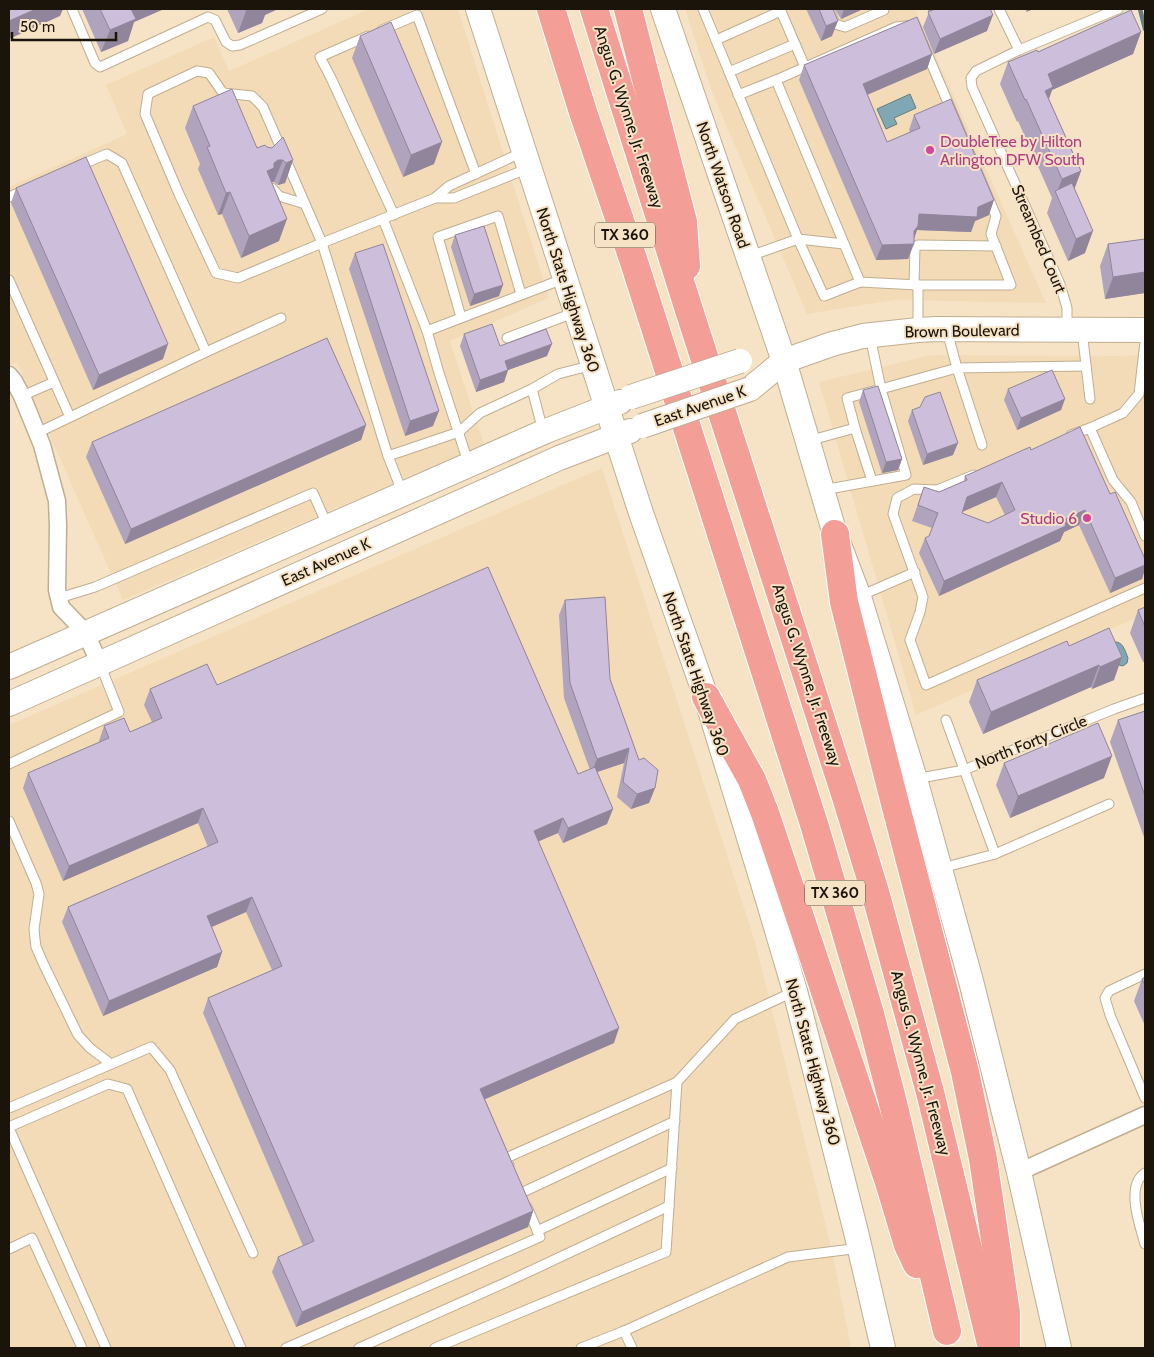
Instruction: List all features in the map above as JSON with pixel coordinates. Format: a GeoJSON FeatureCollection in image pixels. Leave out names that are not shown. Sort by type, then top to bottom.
{"type":"FeatureCollection","features":[{"type":"Feature","properties":{"kind":"highway"},"geometry":{"type":"LineString","coordinates":[[533,9],[548,50],[568,95],[583,112]]}},
{"type":"Feature","properties":{"kind":"highway","name":"TX 360"},"geometry":{"type":"LineString","coordinates":[[551,9],[583,112],[646,298],[840,909],[893,1103],[949,1340]]}},
{"type":"Feature","properties":{"kind":"highway","name":"Angus G. Wynne, Jr. Freeway"},"geometry":{"type":"LineString","coordinates":[[594,9],[846,796],[930,1092],[992,1348]]}},
{"type":"Feature","properties":{"kind":"highway"},"geometry":{"type":"LineString","coordinates":[[628,9],[683,222],[689,310]]}},
{"type":"Feature","properties":{"kind":"highway"},"geometry":{"type":"LineString","coordinates":[[835,534],[844,602],[890,788],[965,1072],[984,1159],[1006,1313],[1006,1348]]}},
{"type":"Feature","properties":{"kind":"highway"},"geometry":{"type":"LineString","coordinates":[[706,697],[752,780],[765,813],[885,1170],[908,1245],[949,1340]]}},
{"type":"Feature","properties":{"kind":"main road","name":"North State Highway 360"},"geometry":{"type":"LineString","coordinates":[[478,9],[606,407],[665,584],[706,697],[795,991],[860,1248],[883,1348]]}},
{"type":"Feature","properties":{"kind":"main road","name":"North Watson Road"},"geometry":{"type":"LineString","coordinates":[[664,9],[784,361]]}},
{"type":"Feature","properties":{"kind":"main road","name":"Brown Boulevard"},"geometry":{"type":"LineString","coordinates":[[784,361],[832,344],[870,335],[918,330],[1145,330]]}},
{"type":"Feature","properties":{"kind":"main road","name":"East Avenue K"},"geometry":{"type":"LineString","coordinates":[[9,667],[469,465],[631,397],[740,361],[784,361]]}},
{"type":"Feature","properties":{"kind":"main road","name":"East Avenue K"},"geometry":{"type":"LineString","coordinates":[[9,704],[559,458],[642,426],[750,389],[784,361]]}},
{"type":"Feature","properties":{"kind":"main road"},"geometry":{"type":"LineString","coordinates":[[784,361],[835,534],[859,597],[940,868],[971,981],[1019,1172],[1060,1348]]}},
{"type":"Feature","properties":{"kind":"main road"},"geometry":{"type":"LineString","coordinates":[[469,465],[481,493]]}},
{"type":"Feature","properties":{"kind":"street"},"geometry":{"type":"LineString","coordinates":[[9,375],[22,396],[42,445],[57,501],[57,590],[61,606],[85,632],[100,664]]}},
{"type":"Feature","properties":{"kind":"street"},"geometry":{"type":"LineString","coordinates":[[1019,1172],[1145,1115]]}},
{"type":"Feature","properties":{"kind":"lane"},"geometry":{"type":"LineString","coordinates":[[72,9],[95,63],[100,67],[208,16],[215,20],[226,42],[232,46],[240,45],[322,9]]}},
{"type":"Feature","properties":{"kind":"lane"},"geometry":{"type":"LineString","coordinates":[[703,9],[738,95],[798,239],[824,296],[860,282],[916,285],[1011,286],[991,234],[996,216],[915,25],[896,28],[738,95]]}},
{"type":"Feature","properties":{"kind":"lane"},"geometry":{"type":"LineString","coordinates":[[829,9],[835,24],[845,27],[884,9]]}},
{"type":"Feature","properties":{"kind":"lane"},"geometry":{"type":"LineString","coordinates":[[999,9],[1019,50]]}},
{"type":"Feature","properties":{"kind":"lane","name":"Streambed Court"},"geometry":{"type":"LineString","coordinates":[[1090,399],[1086,366],[1060,284],[972,87],[971,78],[976,71],[1019,50],[1118,9]]}},
{"type":"Feature","properties":{"kind":"lane"},"geometry":{"type":"LineString","coordinates":[[716,40],[780,10],[805,67]]}},
{"type":"Feature","properties":{"kind":"lane"},"geometry":{"type":"LineString","coordinates":[[394,215],[320,57],[417,15],[476,174]]}},
{"type":"Feature","properties":{"kind":"lane"},"geometry":{"type":"LineString","coordinates":[[729,72],[795,44]]}},
{"type":"Feature","properties":{"kind":"lane"},"geometry":{"type":"LineString","coordinates":[[403,494],[388,456],[322,243],[275,145],[263,107],[252,96],[223,93],[210,73],[197,70],[148,94],[144,114],[216,273],[238,278],[322,243],[435,198],[449,186],[476,174],[526,160]]}},
{"type":"Feature","properties":{"kind":"lane"},"geometry":{"type":"LineString","coordinates":[[776,80],[860,282]]}},
{"type":"Feature","properties":{"kind":"lane"},"geometry":{"type":"LineString","coordinates":[[73,169],[107,154],[122,163],[206,352]]}},
{"type":"Feature","properties":{"kind":"lane"},"geometry":{"type":"LineString","coordinates":[[435,198],[454,198],[526,160]]}},
{"type":"Feature","properties":{"kind":"lane"},"geometry":{"type":"LineString","coordinates":[[9,197],[31,187]]}},
{"type":"Feature","properties":{"kind":"lane"},"geometry":{"type":"LineString","coordinates":[[272,188],[279,196],[304,204]]}},
{"type":"Feature","properties":{"kind":"lane"},"geometry":{"type":"LineString","coordinates":[[462,318],[438,237],[498,216],[521,294]]}},
{"type":"Feature","properties":{"kind":"lane"},"geometry":{"type":"LineString","coordinates":[[382,219],[427,331],[469,465]]}},
{"type":"Feature","properties":{"kind":"lane"},"geometry":{"type":"LineString","coordinates":[[748,256],[798,239],[844,244]]}},
{"type":"Feature","properties":{"kind":"lane"},"geometry":{"type":"LineString","coordinates":[[918,330],[915,247],[918,245],[996,246]]}},
{"type":"Feature","properties":{"kind":"lane"},"geometry":{"type":"LineString","coordinates":[[427,331],[565,278]]}},
{"type":"Feature","properties":{"kind":"lane"},"geometry":{"type":"LineString","coordinates":[[9,280],[70,418]]}},
{"type":"Feature","properties":{"kind":"lane"},"geometry":{"type":"LineString","coordinates":[[507,338],[576,312]]}},
{"type":"Feature","properties":{"kind":"lane"},"geometry":{"type":"LineString","coordinates":[[37,433],[281,318]]}},
{"type":"Feature","properties":{"kind":"lane"},"geometry":{"type":"LineString","coordinates":[[947,329],[957,368],[982,445]]}},
{"type":"Feature","properties":{"kind":"lane"},"geometry":{"type":"LineString","coordinates":[[823,490],[906,475],[881,389],[870,335]]}},
{"type":"Feature","properties":{"kind":"lane"},"geometry":{"type":"LineString","coordinates":[[1063,438],[1123,413],[1139,394],[1145,342]]}},
{"type":"Feature","properties":{"kind":"lane"},"geometry":{"type":"LineString","coordinates":[[388,456],[459,432],[480,413],[532,389],[558,374],[593,365]]}},
{"type":"Feature","properties":{"kind":"lane"},"geometry":{"type":"LineString","coordinates":[[872,481],[847,398],[957,368],[1086,366]]}},
{"type":"Feature","properties":{"kind":"lane"},"geometry":{"type":"LineString","coordinates":[[22,396],[54,382]]}},
{"type":"Feature","properties":{"kind":"lane"},"geometry":{"type":"LineString","coordinates":[[532,389],[543,433]]}},
{"type":"Feature","properties":{"kind":"lane"},"geometry":{"type":"LineString","coordinates":[[808,441],[855,428]]}},
{"type":"Feature","properties":{"kind":"lane"},"geometry":{"type":"LineString","coordinates":[[1090,428],[1113,480],[1131,502],[1145,536]]}},
{"type":"Feature","properties":{"kind":"lane"},"geometry":{"type":"LineString","coordinates":[[982,472],[937,490],[914,489],[897,498],[892,514],[923,597],[910,640],[926,685],[1145,588]]}},
{"type":"Feature","properties":{"kind":"lane"},"geometry":{"type":"LineString","coordinates":[[59,598],[95,587],[313,493],[328,527]]}},
{"type":"Feature","properties":{"kind":"lane"},"geometry":{"type":"LineString","coordinates":[[859,597],[914,572]]}},
{"type":"Feature","properties":{"kind":"lane"},"geometry":{"type":"LineString","coordinates":[[9,764],[120,712],[100,664]]}},
{"type":"Feature","properties":{"kind":"lane","name":"North Forty Circle"},"geometry":{"type":"LineString","coordinates":[[915,780],[964,770],[1145,698]]}},
{"type":"Feature","properties":{"kind":"lane"},"geometry":{"type":"LineString","coordinates":[[946,720],[995,854]]}},
{"type":"Feature","properties":{"kind":"lane"},"geometry":{"type":"LineString","coordinates":[[940,868],[995,854],[1110,804]]}},
{"type":"Feature","properties":{"kind":"lane"},"geometry":{"type":"LineString","coordinates":[[9,821],[39,894],[34,928],[36,947],[78,1036],[111,1064]]}},
{"type":"Feature","properties":{"kind":"lane"},"geometry":{"type":"LineString","coordinates":[[1145,974],[1109,991],[1105,998],[1145,1098]]}},
{"type":"Feature","properties":{"kind":"lane"},"geometry":{"type":"LineString","coordinates":[[286,1348],[540,1237],[506,1158],[677,1082],[735,1019],[795,991]]}},
{"type":"Feature","properties":{"kind":"lane"},"geometry":{"type":"LineString","coordinates":[[9,1108],[151,1046],[170,1070],[253,1253]]}},
{"type":"Feature","properties":{"kind":"lane"},"geometry":{"type":"LineString","coordinates":[[435,1348],[666,1252],[677,1082]]}},
{"type":"Feature","properties":{"kind":"lane"},"geometry":{"type":"LineString","coordinates":[[106,1348],[9,1127],[108,1084],[127,1090],[241,1348]]}},
{"type":"Feature","properties":{"kind":"lane"},"geometry":{"type":"LineString","coordinates":[[517,1184],[675,1121]]}},
{"type":"Feature","properties":{"kind":"lane"},"geometry":{"type":"LineString","coordinates":[[537,1231],[672,1168]]}},
{"type":"Feature","properties":{"kind":"lane"},"geometry":{"type":"LineString","coordinates":[[1145,1173],[1140,1177],[1136,1187],[1136,1210],[1145,1244]]}},
{"type":"Feature","properties":{"kind":"lane"},"geometry":{"type":"LineString","coordinates":[[359,1348],[509,1281],[669,1206]]}},
{"type":"Feature","properties":{"kind":"lane"},"geometry":{"type":"LineString","coordinates":[[9,1249],[32,1238],[82,1348]]}},
{"type":"Feature","properties":{"kind":"lane"},"geometry":{"type":"LineString","coordinates":[[581,1348],[624,1331],[788,1257],[860,1248]]}},
{"type":"Feature","properties":{"kind":"lane"},"geometry":{"type":"LineString","coordinates":[[624,1331],[632,1348]]}},
{"type":"Feature","properties":{"kind":"shaded area"},"geometry":{"type":"Polygon","coordinates":[[[369,9],[458,9],[549,298],[450,341],[484,444],[123,600],[17,362],[9,366],[9,187],[127,134],[106,85],[214,37],[229,71],[369,9]]]}},
{"type":"Feature","properties":{"kind":"shaded area"},"geometry":{"type":"Polygon","coordinates":[[[685,9],[915,9],[1046,303],[894,300],[807,314],[712,92],[685,9]]]}},
{"type":"Feature","properties":{"kind":"shaded area"},"geometry":{"type":"Polygon","coordinates":[[[1145,354],[1145,614],[916,715],[819,382],[931,355],[1121,356],[1145,354]]]}},
{"type":"Feature","properties":{"kind":"shaded area"},"geometry":{"type":"Polygon","coordinates":[[[602,468],[756,945],[832,1251],[851,1348],[9,1348],[9,725],[602,468]]]}},
{"type":"Feature","properties":{"kind":"water"},"geometry":{"type":"Polygon","coordinates":[[[910,94],[916,108],[894,118],[897,124],[886,129],[877,109],[910,94]]]}},
{"type":"Feature","properties":{"kind":"water"},"geometry":{"type":"Polygon","coordinates":[[[1114,642],[1122,645],[1128,658],[1127,663],[1123,666],[1119,665],[1114,642]]]}},
{"type":"Feature","properties":{"kind":"building"},"geometry":{"type":"Polygon","coordinates":[[[9,9],[36,9],[9,21],[9,9]]]}},
{"type":"Feature","properties":{"kind":"building"},"geometry":{"type":"Polygon","coordinates":[[[100,9],[131,9],[136,19],[110,30],[100,9]]]}},
{"type":"Feature","properties":{"kind":"building"},"geometry":{"type":"Polygon","coordinates":[[[819,9],[833,9],[838,21],[826,26],[819,9]]]}},
{"type":"Feature","properties":{"kind":"building"},"geometry":{"type":"Polygon","coordinates":[[[935,9],[990,9],[993,15],[940,39],[928,12],[935,9]]]}},
{"type":"Feature","properties":{"kind":"building"},"geometry":{"type":"Polygon","coordinates":[[[1131,10],[1141,32],[1048,74],[1053,87],[1045,91],[1081,171],[1062,179],[1008,62],[1037,50],[1038,52],[1131,10]]]}},
{"type":"Feature","properties":{"kind":"building","name":"DoubleTree by Hilton Arlington DFW South"},"geometry":{"type":"Polygon","coordinates":[[[917,17],[932,54],[863,84],[887,142],[920,128],[914,115],[951,99],[994,200],[978,207],[977,217],[919,214],[918,226],[914,231],[914,244],[882,245],[804,65],[917,17]]]}},
{"type":"Feature","properties":{"kind":"building"},"geometry":{"type":"Polygon","coordinates":[[[391,22],[442,142],[411,155],[360,36],[391,22]]]}},
{"type":"Feature","properties":{"kind":"building"},"geometry":{"type":"Polygon","coordinates":[[[232,89],[257,148],[265,145],[272,148],[283,137],[293,160],[286,163],[283,160],[278,160],[274,163],[274,168],[267,171],[287,219],[249,236],[230,192],[226,193],[207,147],[210,146],[193,106],[232,89]]]}},
{"type":"Feature","properties":{"kind":"building"},"geometry":{"type":"Polygon","coordinates":[[[86,157],[168,344],[99,375],[16,188],[86,157]]]}},
{"type":"Feature","properties":{"kind":"building"},"geometry":{"type":"Polygon","coordinates":[[[1072,183],[1093,231],[1076,239],[1055,191],[1072,183]]]}},
{"type":"Feature","properties":{"kind":"building"},"geometry":{"type":"Polygon","coordinates":[[[484,226],[503,285],[474,294],[455,235],[484,226]]]}},
{"type":"Feature","properties":{"kind":"building"},"geometry":{"type":"Polygon","coordinates":[[[1145,239],[1145,272],[1113,277],[1108,244],[1145,239]]]}},
{"type":"Feature","properties":{"kind":"building"},"geometry":{"type":"Polygon","coordinates":[[[383,244],[439,411],[410,421],[355,253],[383,244]]]}},
{"type":"Feature","properties":{"kind":"building"},"geometry":{"type":"Polygon","coordinates":[[[492,324],[500,346],[546,329],[552,344],[505,361],[508,370],[480,380],[464,334],[492,324]]]}},
{"type":"Feature","properties":{"kind":"building"},"geometry":{"type":"Polygon","coordinates":[[[327,338],[366,425],[131,529],[92,442],[327,338]]]}},
{"type":"Feature","properties":{"kind":"building"},"geometry":{"type":"Polygon","coordinates":[[[1052,370],[1065,399],[1021,418],[1008,389],[1052,370]]]}},
{"type":"Feature","properties":{"kind":"building"},"geometry":{"type":"Polygon","coordinates":[[[878,386],[902,459],[886,462],[863,390],[878,386]]]}},
{"type":"Feature","properties":{"kind":"building"},"geometry":{"type":"Polygon","coordinates":[[[940,392],[958,443],[927,454],[912,410],[920,407],[925,397],[940,392]]]}},
{"type":"Feature","properties":{"kind":"building","name":"Studio 6"},"geometry":{"type":"Polygon","coordinates":[[[1080,427],[1110,494],[1115,492],[1145,559],[1145,565],[1115,578],[1085,510],[1063,520],[1066,526],[944,581],[925,538],[929,536],[938,513],[918,505],[924,487],[939,492],[967,480],[965,476],[1030,447],[1031,450],[1080,427]],[[1002,482],[967,497],[962,513],[988,523],[1015,510],[1002,482]]]}},
{"type":"Feature","properties":{"kind":"building"},"geometry":{"type":"Polygon","coordinates":[[[488,567],[578,774],[595,767],[613,809],[568,828],[563,818],[534,831],[619,1028],[480,1089],[533,1211],[302,1312],[278,1257],[314,1241],[208,998],[282,966],[252,897],[207,916],[222,952],[109,1001],[68,907],[218,842],[203,808],[69,866],[28,773],[109,738],[104,726],[124,718],[130,732],[162,718],[150,689],[207,664],[217,685],[488,567]]]}},
{"type":"Feature","properties":{"kind":"building"},"geometry":{"type":"Polygon","coordinates":[[[605,597],[610,679],[639,760],[644,758],[658,770],[655,788],[637,794],[623,782],[629,748],[597,759],[570,683],[565,600],[605,597]]]}},
{"type":"Feature","properties":{"kind":"building"},"geometry":{"type":"Polygon","coordinates":[[[1145,607],[1145,627],[1138,610],[1145,607]]]}},
{"type":"Feature","properties":{"kind":"building"},"geometry":{"type":"Polygon","coordinates":[[[1109,628],[1122,657],[1100,667],[1099,665],[991,712],[977,680],[1067,641],[1069,646],[1109,628]]]}},
{"type":"Feature","properties":{"kind":"building"},"geometry":{"type":"Polygon","coordinates":[[[1145,711],[1145,796],[1118,720],[1145,711]]]}},
{"type":"Feature","properties":{"kind":"building"},"geometry":{"type":"Polygon","coordinates":[[[1098,723],[1112,756],[1018,796],[1004,763],[1098,723]]]}},
{"type":"Feature","properties":{"kind":"waterway"},"geometry":{"type":"LineString","coordinates":[[1140,9],[1145,29]]}},
{"type":"Feature","properties":{"kind":"place","name":"DoubleTree by Hilton Arlington DFW South"},"geometry":{"type":"Point","coordinates":[930,150]}},
{"type":"Feature","properties":{"kind":"place","name":"Studio 6"},"geometry":{"type":"Point","coordinates":[1087,518]}}]}
